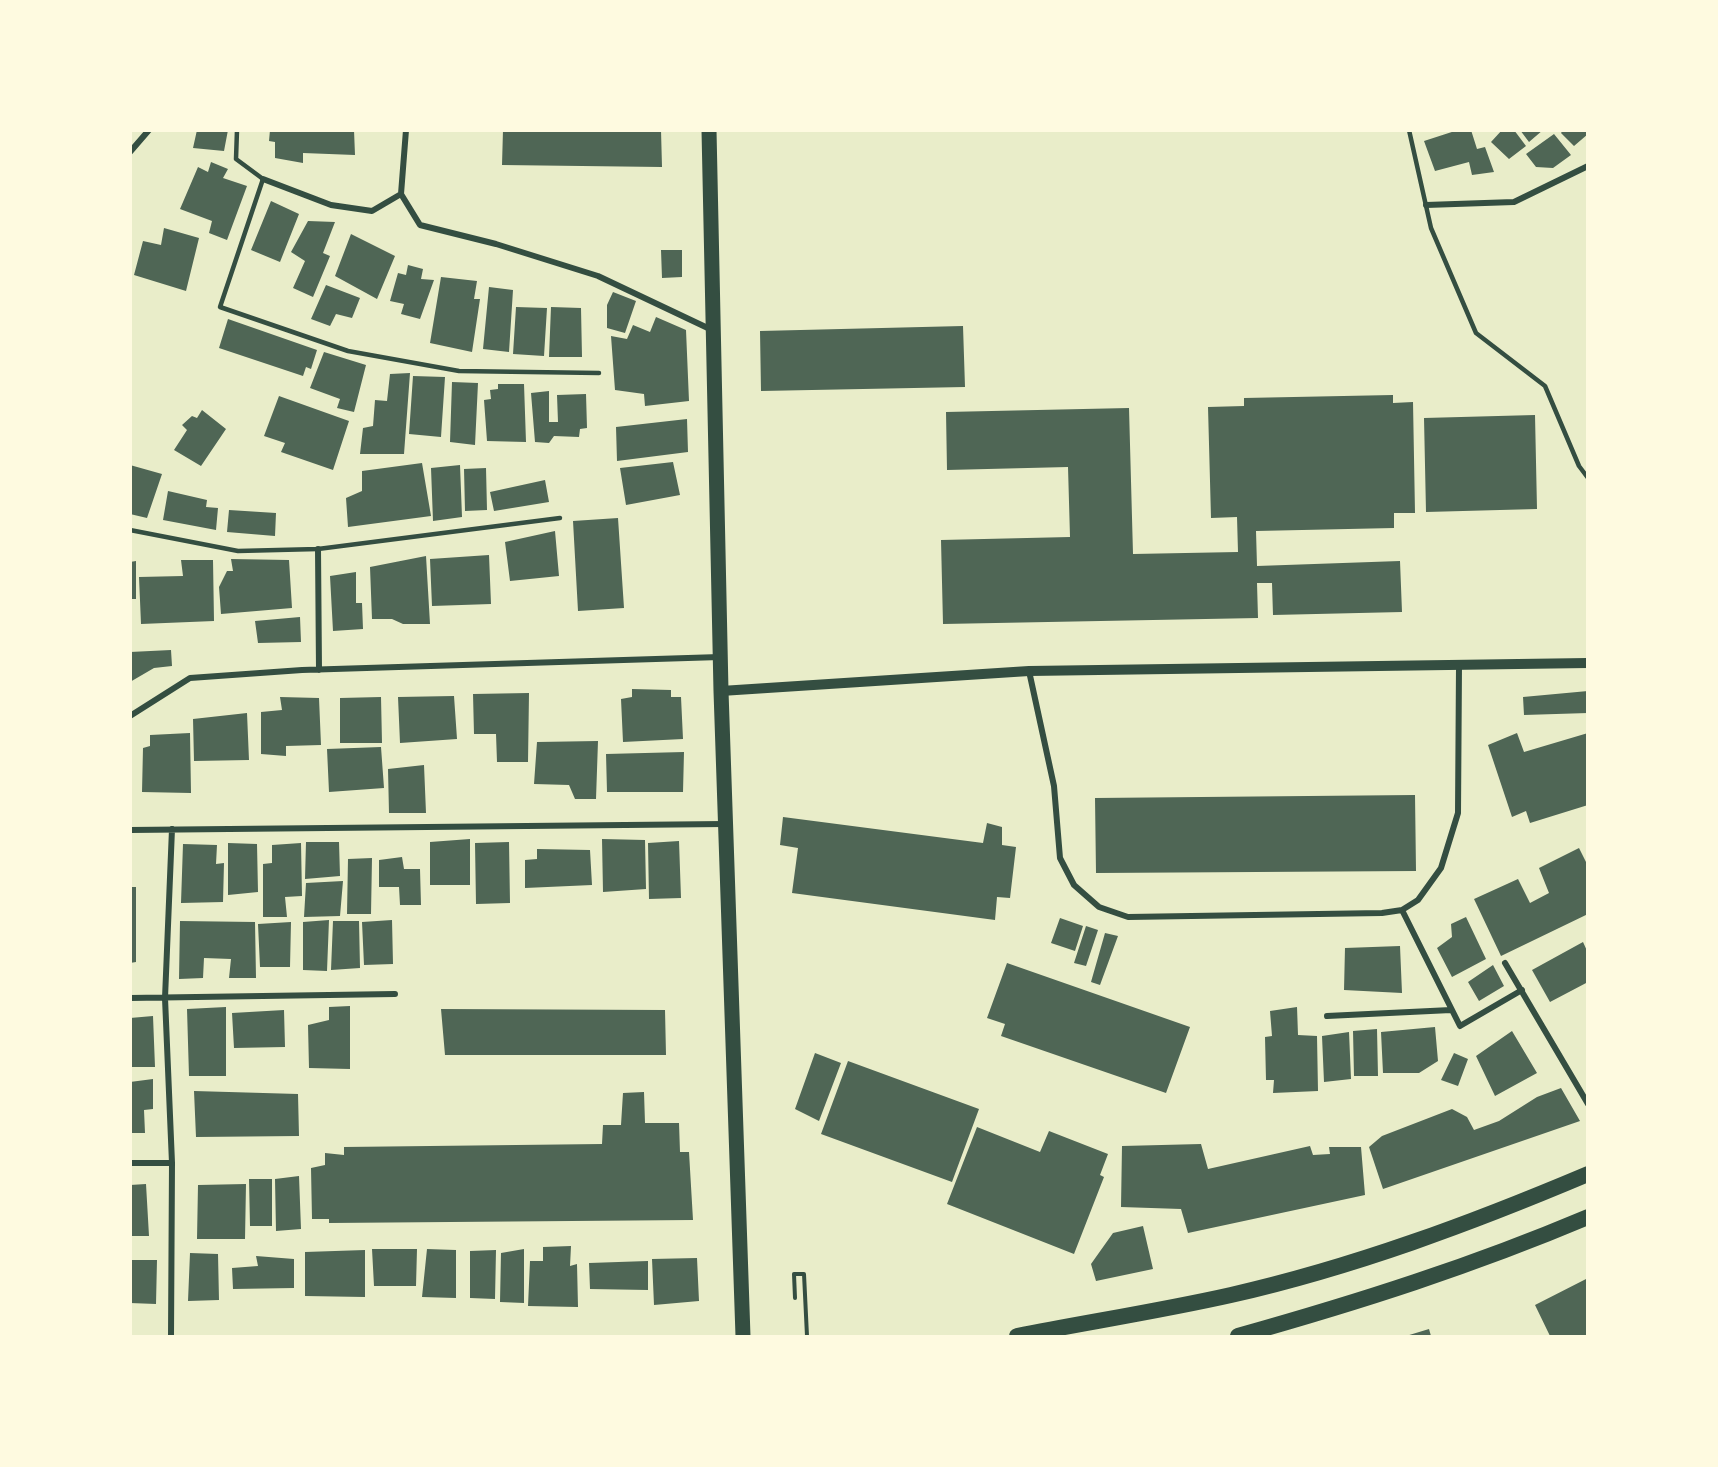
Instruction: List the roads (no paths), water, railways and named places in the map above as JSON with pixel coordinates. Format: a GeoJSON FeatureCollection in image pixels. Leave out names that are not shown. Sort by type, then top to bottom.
{"type":"FeatureCollection","features":[{"type":"Feature","properties":{"kind":"highway"},"geometry":{"type":"LineString","coordinates":[[1017,1336],[1232,1295],[1377,1255],[1524,1201],[1587,1174]]}},
{"type":"Feature","properties":{"kind":"highway"},"geometry":{"type":"LineString","coordinates":[[1238,1336],[1381,1296],[1519,1246],[1587,1217]]}},
{"type":"Feature","properties":{"kind":"main road"},"geometry":{"type":"LineString","coordinates":[[709,130],[720,657],[743,1336]]}},
{"type":"Feature","properties":{"kind":"street"},"geometry":{"type":"LineString","coordinates":[[130,153],[149,130]]}},
{"type":"Feature","properties":{"kind":"street"},"geometry":{"type":"LineString","coordinates":[[406,130],[401,194],[420,225],[496,244],[598,276],[713,330]]}},
{"type":"Feature","properties":{"kind":"street"},"geometry":{"type":"LineString","coordinates":[[1426,205],[1514,202],[1587,166]]}},
{"type":"Feature","properties":{"kind":"street"},"geometry":{"type":"LineString","coordinates":[[263,178],[331,205],[372,211],[401,194]]}},
{"type":"Feature","properties":{"kind":"street"},"geometry":{"type":"LineString","coordinates":[[318,549],[319,670]]}},
{"type":"Feature","properties":{"kind":"street"},"geometry":{"type":"LineString","coordinates":[[130,716],[190,678],[319,670],[720,657]]}},
{"type":"Feature","properties":{"kind":"street"},"geometry":{"type":"LineString","coordinates":[[721,691],[1029,670],[1587,663]]}},
{"type":"Feature","properties":{"kind":"street"},"geometry":{"type":"LineString","coordinates":[[1029,670],[1053,786],[1060,858],[1074,885],[1099,907],[1128,917],[1382,913],[1402,910],[1418,900],[1441,868],[1458,813],[1459,666]]}},
{"type":"Feature","properties":{"kind":"street"},"geometry":{"type":"LineString","coordinates":[[130,830],[726,824]]}},
{"type":"Feature","properties":{"kind":"street"},"geometry":{"type":"LineString","coordinates":[[171,1336],[172,1163],[165,998],[172,829]]}},
{"type":"Feature","properties":{"kind":"street"},"geometry":{"type":"LineString","coordinates":[[1402,910],[1460,1026],[1522,990]]}},
{"type":"Feature","properties":{"kind":"street"},"geometry":{"type":"LineString","coordinates":[[1505,963],[1587,1104]]}},
{"type":"Feature","properties":{"kind":"street"},"geometry":{"type":"LineString","coordinates":[[130,998],[395,994]]}},
{"type":"Feature","properties":{"kind":"street"},"geometry":{"type":"LineString","coordinates":[[1328,1016],[1451,1010]]}},
{"type":"Feature","properties":{"kind":"street"},"geometry":{"type":"LineString","coordinates":[[130,1163],[172,1163]]}},
{"type":"Feature","properties":{"kind":"lane"},"geometry":{"type":"LineString","coordinates":[[237,130],[236,159],[263,178],[220,308],[348,351],[459,371],[599,373]]}},
{"type":"Feature","properties":{"kind":"lane"},"geometry":{"type":"LineString","coordinates":[[1409,130],[1431,228],[1476,333],[1545,386],[1579,466],[1587,478]]}},
{"type":"Feature","properties":{"kind":"lane"},"geometry":{"type":"LineString","coordinates":[[130,530],[238,551],[318,549],[560,518]]}}]}
